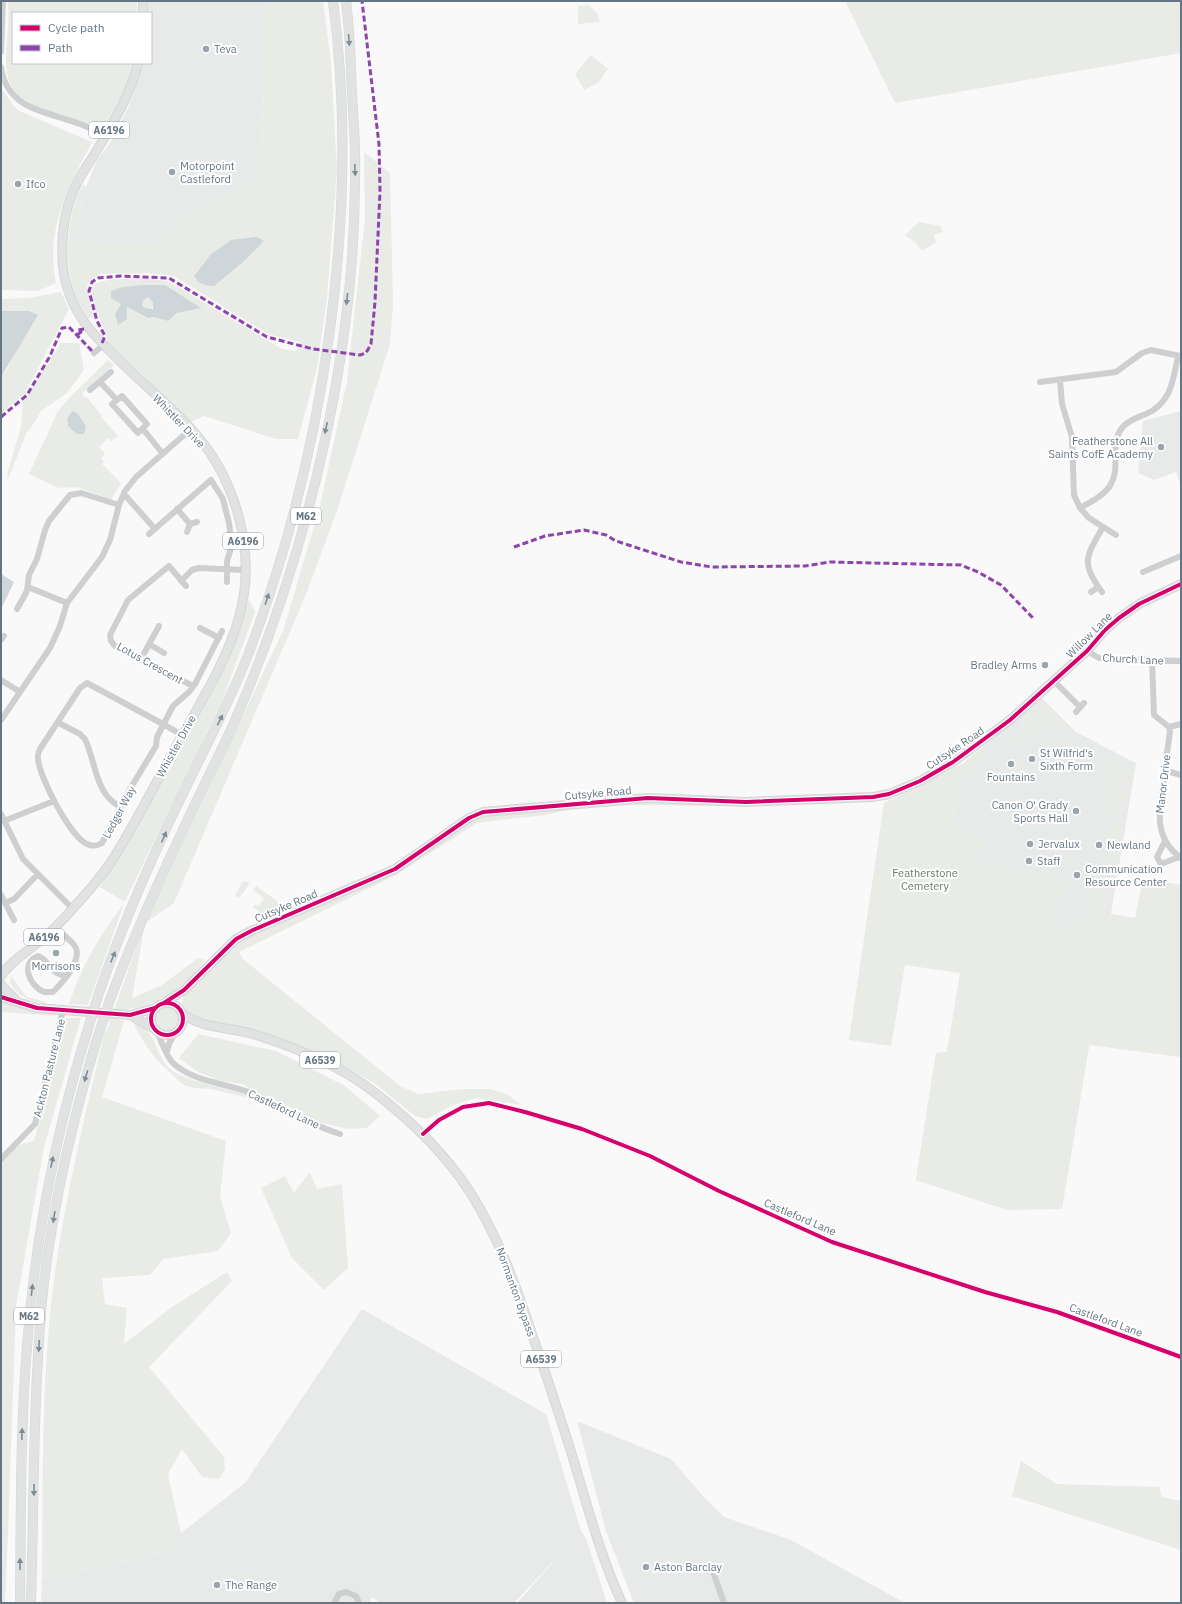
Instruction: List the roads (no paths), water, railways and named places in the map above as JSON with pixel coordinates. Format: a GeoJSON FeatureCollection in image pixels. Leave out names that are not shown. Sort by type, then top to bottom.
{"type":"FeatureCollection","features":[{"type":"Feature","properties":{"kind":"highway","name":"M62"},"geometry":{"type":"LineString","coordinates":[[20,1603],[22,1412],[30,1303],[40,1226],[50,1172],[67,1099],[99,993],[140,889],[192,774],[223,715],[248,655],[285,540],[306,464],[319,399],[330,321],[341,218],[342,118],[333,1]]}},
{"type":"Feature","properties":{"kind":"highway","name":"M62"},"geometry":{"type":"LineString","coordinates":[[31,1603],[36,1395],[43,1300],[52,1230],[68,1145],[80,1093],[111,997],[145,913],[237,718],[256,669],[299,545],[337,378],[352,252],[355,178],[351,55],[346,1]]}},
{"type":"Feature","properties":{"kind":"main road"},"geometry":{"type":"LineString","coordinates":[[143,1],[143,12]]}},
{"type":"Feature","properties":{"kind":"main road","name":"Whistler Drive"},"geometry":{"type":"LineString","coordinates":[[1,976],[12,962],[55,928],[73,909],[115,856],[182,735],[232,638],[239,617],[242,601],[244,570],[242,532],[230,492],[214,459],[191,429],[89,329],[72,304],[65,279],[63,248],[66,212],[73,192],[118,116],[138,64]]}},
{"type":"Feature","properties":{"kind":"main road","name":"Willow Lane"},"geometry":{"type":"LineString","coordinates":[[1054,681],[1087,651],[1105,630],[1131,608],[1181,584]]}},
{"type":"Feature","properties":{"kind":"main road","name":"Cutsyke Road"},"geometry":{"type":"LineString","coordinates":[[164,1003],[184,990],[236,939],[253,930],[395,869],[469,818],[483,812],[648,798],[746,802],[880,796],[920,781],[953,762],[1010,720],[1054,681]]}},
{"type":"Feature","properties":{"kind":"main road","name":"Whistler Drive"},"geometry":{"type":"LineString","coordinates":[[1,966],[12,962]]}},
{"type":"Feature","properties":{"kind":"main road"},"geometry":{"type":"LineString","coordinates":[[1,985],[6,992],[21,1003]]}},
{"type":"Feature","properties":{"kind":"main road"},"geometry":{"type":"LineString","coordinates":[[177,1032],[183,1022],[180,1004],[184,990]]}},
{"type":"Feature","properties":{"kind":"main road"},"geometry":{"type":"LineString","coordinates":[[1,997],[37,1008],[130,1015],[154,1008],[164,1003],[173,1004],[181,1012]]}},
{"type":"Feature","properties":{"kind":"main road"},"geometry":{"type":"LineString","coordinates":[[154,1008],[151,1019],[155,1030]]}},
{"type":"Feature","properties":{"kind":"main road","name":"A6539"},"geometry":{"type":"LineString","coordinates":[[181,1012],[199,1023],[250,1033],[312,1056],[374,1092],[423,1134]]}},
{"type":"Feature","properties":{"kind":"main road"},"geometry":{"type":"LineString","coordinates":[[130,1015],[166,1036],[199,1023]]}},
{"type":"Feature","properties":{"kind":"main road","name":"Normanton Bypass"},"geometry":{"type":"LineString","coordinates":[[423,1134],[469,1191],[498,1241],[527,1317],[568,1442],[602,1556],[622,1603]]}},
{"type":"Feature","properties":{"kind":"street"},"geometry":{"type":"LineString","coordinates":[[1,52],[3,1]]}},
{"type":"Feature","properties":{"kind":"street"},"geometry":{"type":"LineString","coordinates":[[1,67],[8,88],[20,102],[37,110],[81,124],[105,137]]}},
{"type":"Feature","properties":{"kind":"street"},"geometry":{"type":"LineString","coordinates":[[94,353],[103,344]]}},
{"type":"Feature","properties":{"kind":"street"},"geometry":{"type":"LineString","coordinates":[[1040,382],[1116,372],[1142,353],[1151,350],[1179,356],[1171,387],[1165,401],[1154,410],[1134,419],[1122,428],[1116,442],[1112,483],[1104,493],[1080,508]]}},
{"type":"Feature","properties":{"kind":"street"},"geometry":{"type":"LineString","coordinates":[[90,390],[111,372]]}},
{"type":"Feature","properties":{"kind":"street"},"geometry":{"type":"LineString","coordinates":[[1047,373],[1049,381]]}},
{"type":"Feature","properties":{"kind":"street"},"geometry":{"type":"LineString","coordinates":[[1060,380],[1062,404],[1072,437],[1074,496],[1080,508],[1089,518],[1116,535]]}},
{"type":"Feature","properties":{"kind":"street"},"geometry":{"type":"LineString","coordinates":[[100,382],[117,400]]}},
{"type":"Feature","properties":{"kind":"street"},"geometry":{"type":"LineString","coordinates":[[122,396],[147,424],[138,433],[112,404],[117,400],[122,396]]}},
{"type":"Feature","properties":{"kind":"street"},"geometry":{"type":"LineString","coordinates":[[142,429],[162,454]]}},
{"type":"Feature","properties":{"kind":"street"},"geometry":{"type":"LineString","coordinates":[[1,720],[50,648],[60,626],[67,603],[102,557],[110,540],[119,505],[124,494],[136,477],[191,429]]}},
{"type":"Feature","properties":{"kind":"street"},"geometry":{"type":"LineString","coordinates":[[149,534],[211,480],[219,490],[228,516],[232,545],[226,569],[227,582]]}},
{"type":"Feature","properties":{"kind":"street"},"geometry":{"type":"LineString","coordinates":[[17,609],[28,587],[29,574],[37,559],[49,521],[70,495],[81,493],[119,505]]}},
{"type":"Feature","properties":{"kind":"street"},"geometry":{"type":"LineString","coordinates":[[124,494],[155,528]]}},
{"type":"Feature","properties":{"kind":"street"},"geometry":{"type":"LineString","coordinates":[[177,510],[190,524]]}},
{"type":"Feature","properties":{"kind":"street"},"geometry":{"type":"LineString","coordinates":[[190,524],[197,522]]}},
{"type":"Feature","properties":{"kind":"street"},"geometry":{"type":"LineString","coordinates":[[188,532],[190,524]]}},
{"type":"Feature","properties":{"kind":"street"},"geometry":{"type":"LineString","coordinates":[[1091,592],[1100,589],[1090,576],[1087,561],[1090,549],[1103,527]]}},
{"type":"Feature","properties":{"kind":"street"},"geometry":{"type":"LineString","coordinates":[[1143,572],[1181,556]]}},
{"type":"Feature","properties":{"kind":"street","name":"Lotus Crescent"},"geometry":{"type":"LineString","coordinates":[[193,686],[116,646],[111,641],[111,630],[128,600],[169,566],[183,583],[192,570],[198,568],[226,569]]}},
{"type":"Feature","properties":{"kind":"street"},"geometry":{"type":"LineString","coordinates":[[226,569],[244,570]]}},
{"type":"Feature","properties":{"kind":"street"},"geometry":{"type":"LineString","coordinates":[[28,587],[67,603]]}},
{"type":"Feature","properties":{"kind":"street"},"geometry":{"type":"LineString","coordinates":[[141,660],[160,626]]}},
{"type":"Feature","properties":{"kind":"street"},"geometry":{"type":"LineString","coordinates":[[200,628],[219,638]]}},
{"type":"Feature","properties":{"kind":"street","name":"Ledger Way"},"geometry":{"type":"LineString","coordinates":[[164,724],[88,683],[80,688],[59,723],[40,749],[38,756],[54,801],[77,836],[88,845],[95,846],[102,844],[120,807],[156,746],[157,737],[175,704],[190,692],[222,631]]}},
{"type":"Feature","properties":{"kind":"street"},"geometry":{"type":"LineString","coordinates":[[149,644],[164,653]]}},
{"type":"Feature","properties":{"kind":"street","name":"Church Lane"},"geometry":{"type":"LineString","coordinates":[[1087,651],[1099,658],[1181,661]]}},
{"type":"Feature","properties":{"kind":"street"},"geometry":{"type":"LineString","coordinates":[[1152,660],[1153,712],[1158,719],[1169,727],[1181,724]]}},
{"type":"Feature","properties":{"kind":"street"},"geometry":{"type":"LineString","coordinates":[[1,680],[20,692]]}},
{"type":"Feature","properties":{"kind":"street"},"geometry":{"type":"LineString","coordinates":[[1054,681],[1080,707]]}},
{"type":"Feature","properties":{"kind":"street"},"geometry":{"type":"LineString","coordinates":[[59,723],[80,734],[85,739],[97,775],[105,792],[110,801],[120,807]]}},
{"type":"Feature","properties":{"kind":"street"},"geometry":{"type":"LineString","coordinates":[[164,724],[182,735]]}},
{"type":"Feature","properties":{"kind":"street","name":"Manor Drive"},"geometry":{"type":"LineString","coordinates":[[1165,841],[1157,857],[1161,864],[1180,857],[1165,841],[1159,818],[1163,779],[1167,772],[1165,767],[1170,732],[1169,727]]}},
{"type":"Feature","properties":{"kind":"street"},"geometry":{"type":"LineString","coordinates":[[1167,772],[1181,775]]}},
{"type":"Feature","properties":{"kind":"street"},"geometry":{"type":"LineString","coordinates":[[54,801],[2,817],[23,859],[73,909]]}},
{"type":"Feature","properties":{"kind":"street"},"geometry":{"type":"LineString","coordinates":[[6,903],[14,899],[38,874]]}},
{"type":"Feature","properties":{"kind":"street"},"geometry":{"type":"LineString","coordinates":[[1,896],[14,920]]}},
{"type":"Feature","properties":{"kind":"street"},"geometry":{"type":"LineString","coordinates":[[55,928],[75,947],[77,955],[67,976],[53,992],[44,992],[38,988],[27,970],[28,964],[38,956],[45,959],[54,972],[59,976],[67,976]]}},
{"type":"Feature","properties":{"kind":"street","name":"Ackton Pasture Lane"},"geometry":{"type":"LineString","coordinates":[[1,1160],[35,1124],[63,1010]]}},
{"type":"Feature","properties":{"kind":"street","name":"Castleford Lane"},"geometry":{"type":"LineString","coordinates":[[155,1030],[173,1064],[183,1071],[200,1078],[255,1095],[300,1118],[340,1134]]}},
{"type":"Feature","properties":{"kind":"street"},"geometry":{"type":"LineString","coordinates":[[167,1052],[169,1044],[177,1032]]}},
{"type":"Feature","properties":{"kind":"street","name":"Castleford Lane"},"geometry":{"type":"LineString","coordinates":[[423,1134],[439,1120],[463,1107],[489,1103],[525,1112],[582,1129],[650,1156],[719,1192],[832,1242],[985,1292],[1058,1312],[1181,1357]]}},
{"type":"Feature","properties":{"kind":"street"},"geometry":{"type":"LineString","coordinates":[[711,1566],[724,1603]]}},
{"type":"Feature","properties":{"kind":"street"},"geometry":{"type":"LineString","coordinates":[[334,1603],[336,1597],[343,1593],[350,1593],[360,1602]]}},
{"type":"Feature","properties":{"kind":"place","name":"Teva"},"geometry":{"type":"Point","coordinates":[206,49]}},
{"type":"Feature","properties":{"kind":"place","name":"Motorpoint Castleford"},"geometry":{"type":"Point","coordinates":[172,172]}},
{"type":"Feature","properties":{"kind":"place","name":"Ifco"},"geometry":{"type":"Point","coordinates":[18,184]}},
{"type":"Feature","properties":{"kind":"place","name":"Featherstone All Saints CofE Academy"},"geometry":{"type":"Point","coordinates":[1161,447]}},
{"type":"Feature","properties":{"kind":"place","name":"Bradley Arms"},"geometry":{"type":"Point","coordinates":[1045,665]}},
{"type":"Feature","properties":{"kind":"place","name":"St Wilfrid's Sixth Form"},"geometry":{"type":"Point","coordinates":[1032,759]}},
{"type":"Feature","properties":{"kind":"place","name":"Fountains"},"geometry":{"type":"Point","coordinates":[1011,764]}},
{"type":"Feature","properties":{"kind":"place","name":"Canon O' Grady Sports Hall"},"geometry":{"type":"Point","coordinates":[1076,811]}},
{"type":"Feature","properties":{"kind":"place","name":"Jervalux"},"geometry":{"type":"Point","coordinates":[1030,844]}},
{"type":"Feature","properties":{"kind":"place","name":"Newland"},"geometry":{"type":"Point","coordinates":[1099,845]}},
{"type":"Feature","properties":{"kind":"place","name":"Staff"},"geometry":{"type":"Point","coordinates":[1029,861]}},
{"type":"Feature","properties":{"kind":"place","name":"Communication Resource Center"},"geometry":{"type":"Point","coordinates":[1077,875]}},
{"type":"Feature","properties":{"kind":"place","name":"Morrisons"},"geometry":{"type":"Point","coordinates":[56,953]}},
{"type":"Feature","properties":{"kind":"place","name":"Aston Barclay"},"geometry":{"type":"Point","coordinates":[646,1567]}},
{"type":"Feature","properties":{"kind":"place","name":"The Range"},"geometry":{"type":"Point","coordinates":[217,1585]}},
{"type":"Feature","properties":{"kind":"park label","name":"Featherstone Cemetery"},"geometry":{"type":"Point","coordinates":[925,879]}}]}
